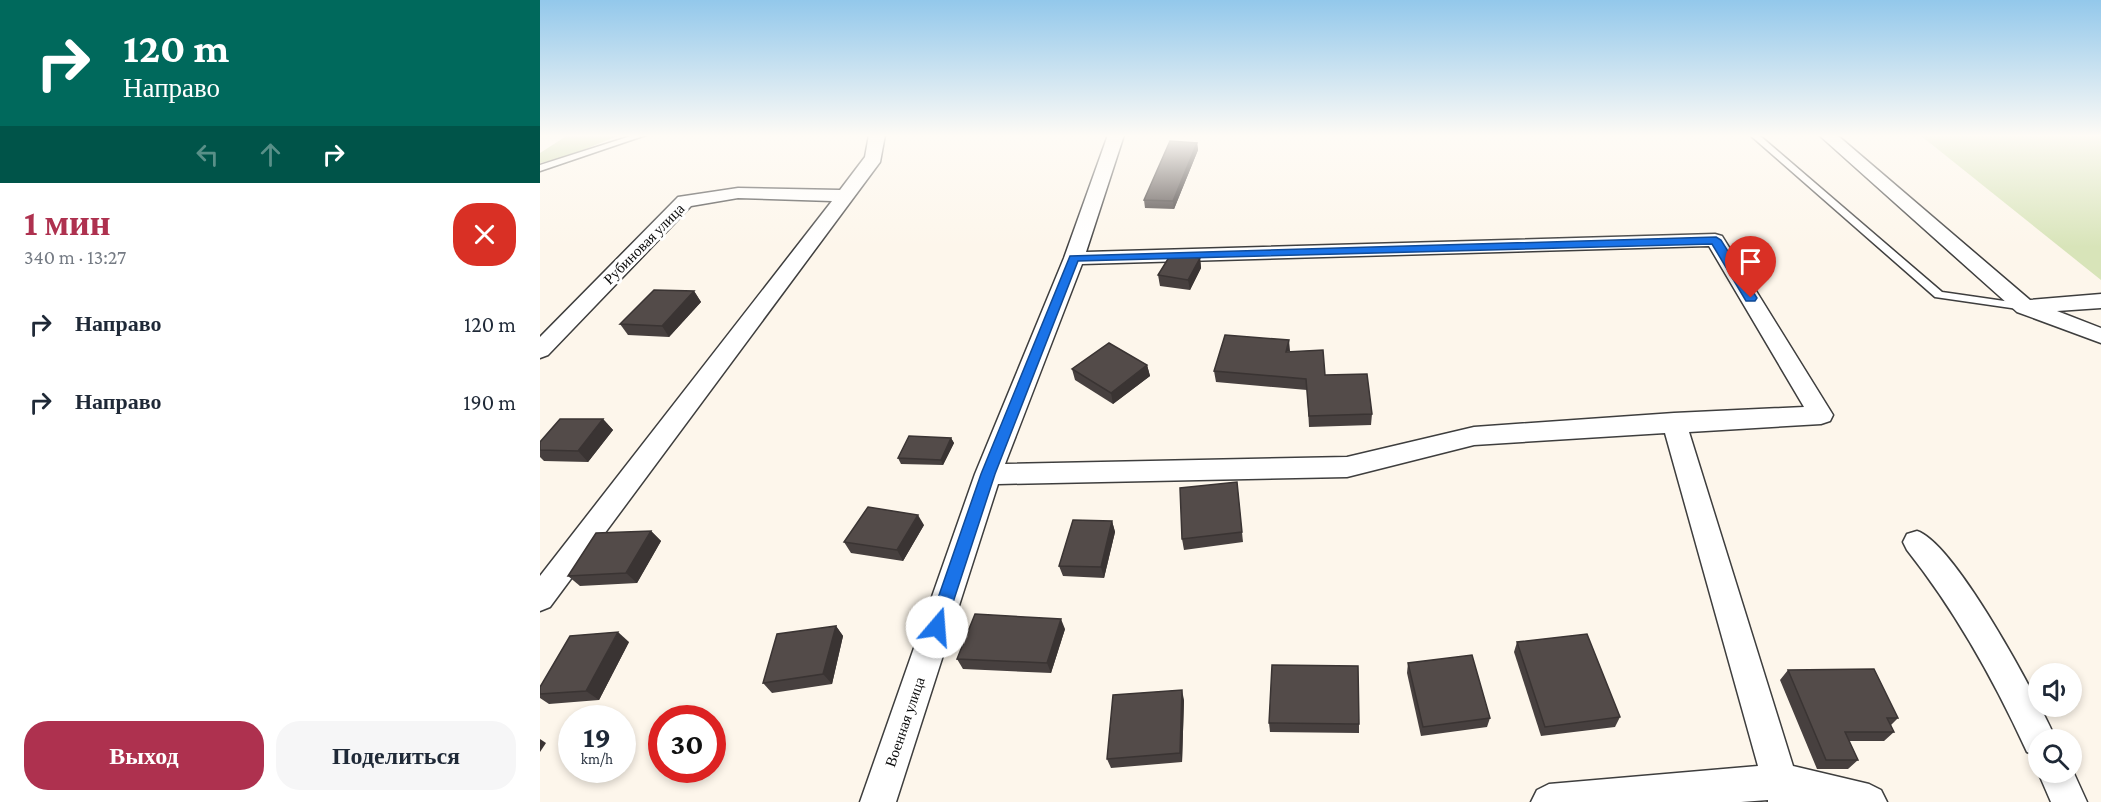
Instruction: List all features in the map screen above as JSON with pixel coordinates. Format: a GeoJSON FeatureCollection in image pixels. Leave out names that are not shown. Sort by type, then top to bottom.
{"type":"FeatureCollection","features":[{"type":"Feature","properties":{"kind":"street"},"geometry":{"type":"LineString","coordinates":[[540,598],[863,172]]}},
{"type":"Feature","properties":{"kind":"street","name":"Военная улица"},"geometry":{"type":"LineString","coordinates":[[878,802],[988,474],[1074,258],[1103,172]]}},
{"type":"Feature","properties":{"kind":"street"},"geometry":{"type":"LineString","coordinates":[[1870,172],[2025,307],[2101,336]]}},
{"type":"Feature","properties":{"kind":"street","name":"Рубиновая улица"},"geometry":{"type":"LineString","coordinates":[[540,350],[686,201],[738,193],[846,196]]}},
{"type":"Feature","properties":{"kind":"street"},"geometry":{"type":"LineString","coordinates":[[988,474],[1347,467],[1474,436],[1674,422],[1821,415],[1716,240],[1074,258]]}},
{"type":"Feature","properties":{"kind":"street"},"geometry":{"type":"LineString","coordinates":[[2025,307],[2101,301]]}},
{"type":"Feature","properties":{"kind":"street"},"geometry":{"type":"LineString","coordinates":[[1674,422],[1784,792]]}},
{"type":"Feature","properties":{"kind":"street"},"geometry":{"type":"LineString","coordinates":[[1917,542],[1949,580],[2016,690],[2034,729]]}},
{"type":"Feature","properties":{"kind":"street"},"geometry":{"type":"LineString","coordinates":[[2060,783],[2069,802]]}},
{"type":"Feature","properties":{"kind":"street"},"geometry":{"type":"LineString","coordinates":[[1549,802],[1784,792],[1869,802]]}},
{"type":"Feature","properties":{"kind":"lane"},"geometry":{"type":"LineString","coordinates":[[1797,172],[1939,295],[2025,307]]}},
{"type":"Feature","properties":{"kind":"green space"},"geometry":{"type":"Polygon","coordinates":[[[1967,172],[2101,172],[2101,280],[1967,172]]]}},
{"type":"Feature","properties":{"kind":"building"},"geometry":{"type":"Polygon","coordinates":[[[1156,172],[1185,172],[1173,201],[1144,200],[1156,172]]]}},
{"type":"Feature","properties":{"kind":"building"},"geometry":{"type":"Polygon","coordinates":[[[1171,254],[1200,258],[1188,280],[1158,275],[1171,254]]]}},
{"type":"Feature","properties":{"kind":"building"},"geometry":{"type":"Polygon","coordinates":[[[654,290],[694,291],[662,326],[620,324],[654,290]]]}},
{"type":"Feature","properties":{"kind":"building"},"geometry":{"type":"Polygon","coordinates":[[[1225,335],[1289,340],[1286,352],[1323,350],[1325,375],[1367,374],[1372,414],[1309,416],[1306,379],[1214,371],[1225,335]]]}},
{"type":"Feature","properties":{"kind":"building"},"geometry":{"type":"Polygon","coordinates":[[[1109,343],[1147,365],[1111,393],[1072,369],[1109,343]]]}},
{"type":"Feature","properties":{"kind":"building"},"geometry":{"type":"Polygon","coordinates":[[[560,419],[603,419],[578,451],[540,450],[540,442],[560,419]]]}},
{"type":"Feature","properties":{"kind":"building"},"geometry":{"type":"Polygon","coordinates":[[[909,436],[951,438],[941,460],[898,458],[909,436]]]}},
{"type":"Feature","properties":{"kind":"building"},"geometry":{"type":"Polygon","coordinates":[[[1237,482],[1242,532],[1182,539],[1180,488],[1237,482]]]}},
{"type":"Feature","properties":{"kind":"building"},"geometry":{"type":"Polygon","coordinates":[[[868,507],[918,515],[897,550],[844,542],[868,507]]]}},
{"type":"Feature","properties":{"kind":"building"},"geometry":{"type":"Polygon","coordinates":[[[1073,520],[1112,521],[1101,567],[1059,566],[1073,520]]]}},
{"type":"Feature","properties":{"kind":"building"},"geometry":{"type":"Polygon","coordinates":[[[651,531],[626,573],[568,576],[596,533],[651,531]]]}},
{"type":"Feature","properties":{"kind":"building"},"geometry":{"type":"Polygon","coordinates":[[[975,614],[1061,619],[1047,663],[957,659],[975,614]]]}},
{"type":"Feature","properties":{"kind":"building"},"geometry":{"type":"Polygon","coordinates":[[[836,626],[823,674],[763,683],[777,634],[836,626]]]}},
{"type":"Feature","properties":{"kind":"building"},"geometry":{"type":"Polygon","coordinates":[[[618,632],[586,691],[540,694],[540,687],[570,636],[618,632]]]}},
{"type":"Feature","properties":{"kind":"building"},"geometry":{"type":"Polygon","coordinates":[[[1587,634],[1620,717],[1545,727],[1517,642],[1587,634]]]}},
{"type":"Feature","properties":{"kind":"building"},"geometry":{"type":"Polygon","coordinates":[[[1472,655],[1490,718],[1423,727],[1408,663],[1472,655]]]}},
{"type":"Feature","properties":{"kind":"building"},"geometry":{"type":"Polygon","coordinates":[[[1272,665],[1358,666],[1359,724],[1269,723],[1272,665]]]}},
{"type":"Feature","properties":{"kind":"building"},"geometry":{"type":"Polygon","coordinates":[[[1874,669],[1898,718],[1887,718],[1894,732],[1845,732],[1858,760],[1826,760],[1788,670],[1874,669]]]}},
{"type":"Feature","properties":{"kind":"building"},"geometry":{"type":"Polygon","coordinates":[[[1182,690],[1180,753],[1107,759],[1113,695],[1182,690]]]}},
{"type":"Feature","properties":{"kind":"route"},"geometry":{"type":"LineString","coordinates":[[937,627],[988,474],[1074,258],[1716,240],[1751,298]]}}]}
